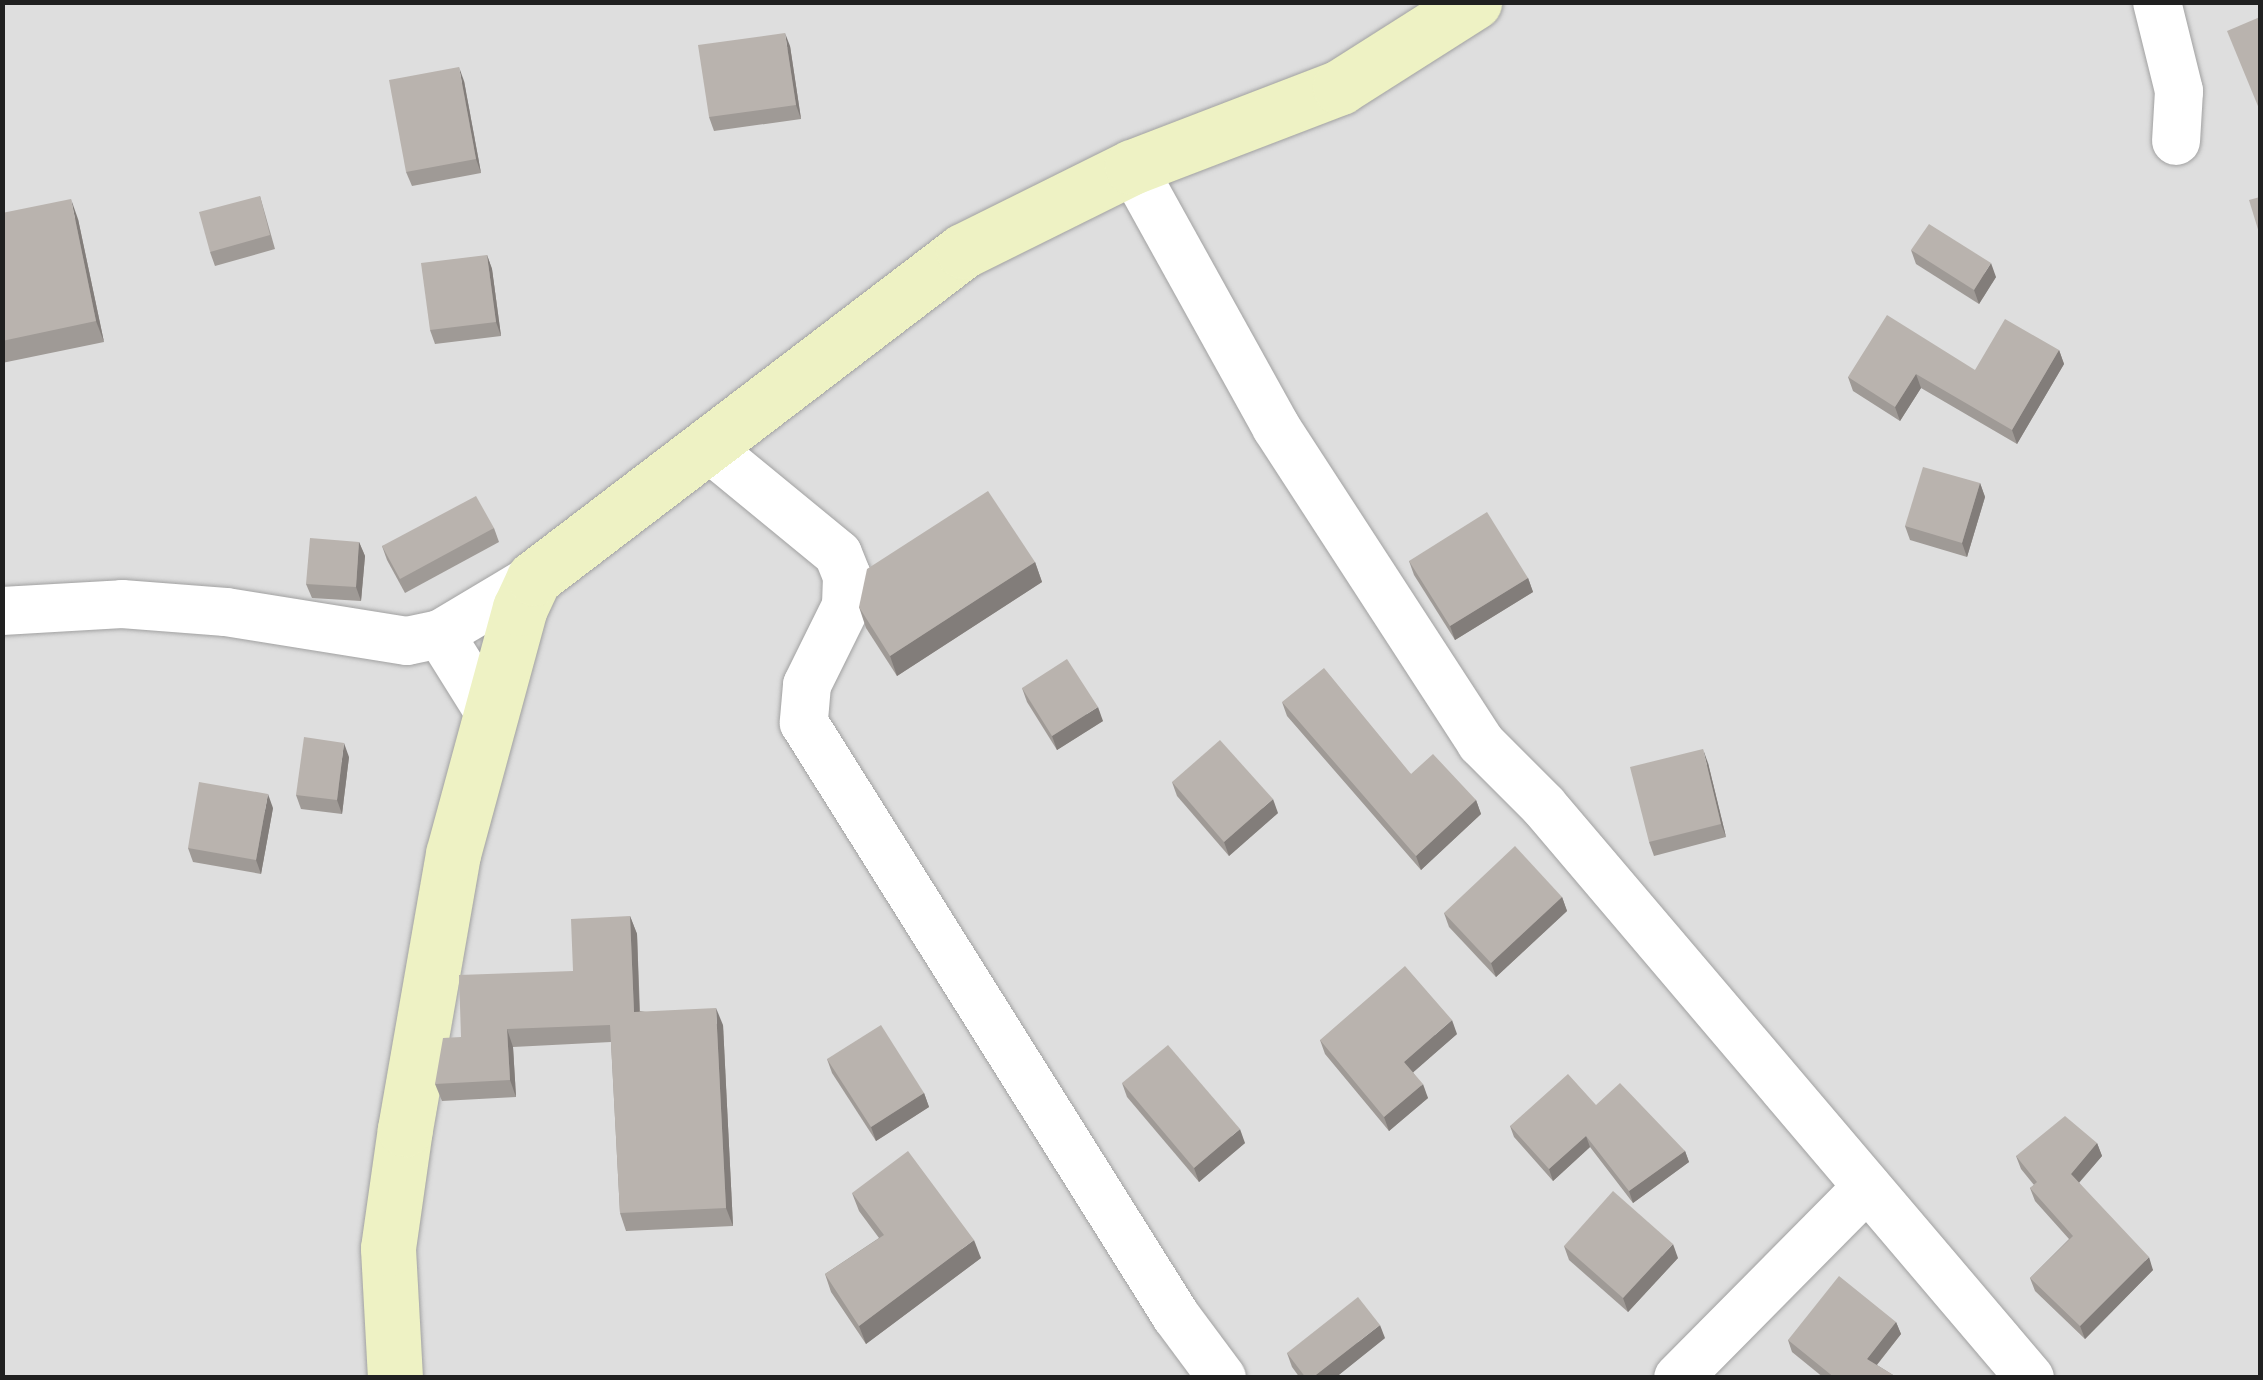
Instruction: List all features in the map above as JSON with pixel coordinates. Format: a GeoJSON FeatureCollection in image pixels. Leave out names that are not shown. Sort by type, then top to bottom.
{"type":"FeatureCollection","features":[{"type":"Feature","properties":{"kind":"main road"},"geometry":{"type":"LineString","coordinates":[[396,1378],[388,1248],[453,854],[490,714],[534,578],[709,448],[948,260],[1132,167],[1340,86],[1474,2]]}},
{"type":"Feature","properties":{"kind":"street"},"geometry":{"type":"LineString","coordinates":[[2157,2],[2179,90],[2176,141]]}},
{"type":"Feature","properties":{"kind":"street"},"geometry":{"type":"LineString","coordinates":[[1132,167],[1276,427],[1481,743],[1568,832],[2030,1378]]}},
{"type":"Feature","properties":{"kind":"street"},"geometry":{"type":"LineString","coordinates":[[709,448],[838,554],[847,576],[846,606],[807,685],[804,722],[1176,1316],[1222,1378]]}},
{"type":"Feature","properties":{"kind":"street"},"geometry":{"type":"LineString","coordinates":[[2,611],[122,604],[226,612],[376,641],[440,634],[534,578]]}},
{"type":"Feature","properties":{"kind":"street"},"geometry":{"type":"LineString","coordinates":[[440,634],[490,714]]}},
{"type":"Feature","properties":{"kind":"street"},"geometry":{"type":"LineString","coordinates":[[1678,1378],[1867,1187]]}},
{"type":"Feature","properties":{"kind":"shaded area"},"geometry":{"type":"Polygon","coordinates":[[[3,3],[2260,3],[2260,1377],[3,1377],[3,3]]]}},
{"type":"Feature","properties":{"kind":"building"},"geometry":{"type":"Polygon","coordinates":[[[2260,17],[2260,111],[2227,31],[2260,17]]]}},
{"type":"Feature","properties":{"kind":"building"},"geometry":{"type":"Polygon","coordinates":[[[785,33],[796,105],[709,117],[698,45],[785,33]]]}},
{"type":"Feature","properties":{"kind":"building"},"geometry":{"type":"Polygon","coordinates":[[[459,67],[476,159],[406,172],[389,80],[459,67]]]}},
{"type":"Feature","properties":{"kind":"building"},"geometry":{"type":"Polygon","coordinates":[[[260,196],[270,235],[210,252],[199,212],[260,196]]]}},
{"type":"Feature","properties":{"kind":"building"},"geometry":{"type":"Polygon","coordinates":[[[2260,197],[2260,236],[2249,200],[2260,197]]]}},
{"type":"Feature","properties":{"kind":"building"},"geometry":{"type":"Polygon","coordinates":[[[71,199],[96,321],[2,341],[2,213],[71,199]]]}},
{"type":"Feature","properties":{"kind":"building"},"geometry":{"type":"Polygon","coordinates":[[[1929,224],[1991,263],[1974,290],[1911,250],[1929,224]]]}},
{"type":"Feature","properties":{"kind":"building"},"geometry":{"type":"Polygon","coordinates":[[[487,255],[496,322],[430,330],[421,263],[487,255]]]}},
{"type":"Feature","properties":{"kind":"building"},"geometry":{"type":"Polygon","coordinates":[[[1887,315],[1975,370],[2005,319],[2059,350],[2012,430],[1916,374],[1895,407],[1848,377],[1887,315]]]}},
{"type":"Feature","properties":{"kind":"building"},"geometry":{"type":"Polygon","coordinates":[[[1923,467],[1980,483],[1962,543],[1905,526],[1923,467]]]}},
{"type":"Feature","properties":{"kind":"building"},"geometry":{"type":"Polygon","coordinates":[[[988,491],[1035,562],[890,656],[859,607],[867,569],[988,491]]]}},
{"type":"Feature","properties":{"kind":"building"},"geometry":{"type":"Polygon","coordinates":[[[476,496],[494,528],[400,579],[382,546],[476,496]]]}},
{"type":"Feature","properties":{"kind":"building"},"geometry":{"type":"Polygon","coordinates":[[[1487,512],[1528,578],[1450,626],[1409,561],[1487,512]]]}},
{"type":"Feature","properties":{"kind":"building"},"geometry":{"type":"Polygon","coordinates":[[[310,538],[359,542],[356,587],[306,584],[310,538]]]}},
{"type":"Feature","properties":{"kind":"building"},"geometry":{"type":"Polygon","coordinates":[[[1067,659],[1098,707],[1052,736],[1022,688],[1067,659]]]}},
{"type":"Feature","properties":{"kind":"building"},"geometry":{"type":"Polygon","coordinates":[[[1324,668],[1411,774],[1433,754],[1476,800],[1416,856],[1282,702],[1324,668]]]}},
{"type":"Feature","properties":{"kind":"building"},"geometry":{"type":"Polygon","coordinates":[[[304,737],[344,743],[337,800],[296,795],[304,737]]]}},
{"type":"Feature","properties":{"kind":"building"},"geometry":{"type":"Polygon","coordinates":[[[1220,740],[1273,799],[1224,842],[1172,782],[1220,740]]]}},
{"type":"Feature","properties":{"kind":"building"},"geometry":{"type":"Polygon","coordinates":[[[1703,749],[1721,824],[1649,842],[1630,767],[1703,749]]]}},
{"type":"Feature","properties":{"kind":"building"},"geometry":{"type":"Polygon","coordinates":[[[199,782],[268,794],[256,860],[188,848],[199,782]]]}},
{"type":"Feature","properties":{"kind":"building"},"geometry":{"type":"Polygon","coordinates":[[[1515,846],[1562,897],[1491,963],[1444,913],[1515,846]]]}},
{"type":"Feature","properties":{"kind":"building"},"geometry":{"type":"Polygon","coordinates":[[[630,916],[634,1012],[716,1008],[726,1208],[620,1213],[610,1025],[507,1029],[510,1080],[435,1084],[443,1038],[461,1037],[459,975],[573,971],[571,919],[630,916]]]}},
{"type":"Feature","properties":{"kind":"building"},"geometry":{"type":"Polygon","coordinates":[[[1405,966],[1452,1020],[1404,1062],[1423,1084],[1384,1117],[1320,1040],[1405,966]]]}},
{"type":"Feature","properties":{"kind":"building"},"geometry":{"type":"Polygon","coordinates":[[[881,1025],[924,1093],[871,1127],[827,1059],[881,1025]]]}},
{"type":"Feature","properties":{"kind":"building"},"geometry":{"type":"Polygon","coordinates":[[[1168,1045],[1240,1129],[1194,1168],[1122,1083],[1168,1045]]]}},
{"type":"Feature","properties":{"kind":"building"},"geometry":{"type":"Polygon","coordinates":[[[1568,1074],[1596,1105],[1620,1083],[1685,1151],[1629,1191],[1586,1136],[1549,1169],[1510,1126],[1568,1074]]]}},
{"type":"Feature","properties":{"kind":"building"},"geometry":{"type":"Polygon","coordinates":[[[2065,1116],[2097,1143],[2071,1174],[2149,1257],[2080,1326],[2030,1278],[2073,1236],[2030,1188],[2037,1182],[2016,1156],[2065,1116]]]}},
{"type":"Feature","properties":{"kind":"building"},"geometry":{"type":"Polygon","coordinates":[[[908,1151],[974,1240],[859,1326],[825,1274],[884,1235],[852,1193],[908,1151]]]}},
{"type":"Feature","properties":{"kind":"building"},"geometry":{"type":"Polygon","coordinates":[[[1613,1191],[1673,1244],[1623,1298],[1564,1246],[1613,1191]]]}},
{"type":"Feature","properties":{"kind":"building"},"geometry":{"type":"Polygon","coordinates":[[[1839,1276],[1896,1322],[1867,1359],[1898,1378],[1835,1378],[1788,1340],[1839,1276]]]}},
{"type":"Feature","properties":{"kind":"building"},"geometry":{"type":"Polygon","coordinates":[[[1358,1297],[1380,1325],[1312,1378],[1306,1378],[1287,1353],[1358,1297]]]}}]}
